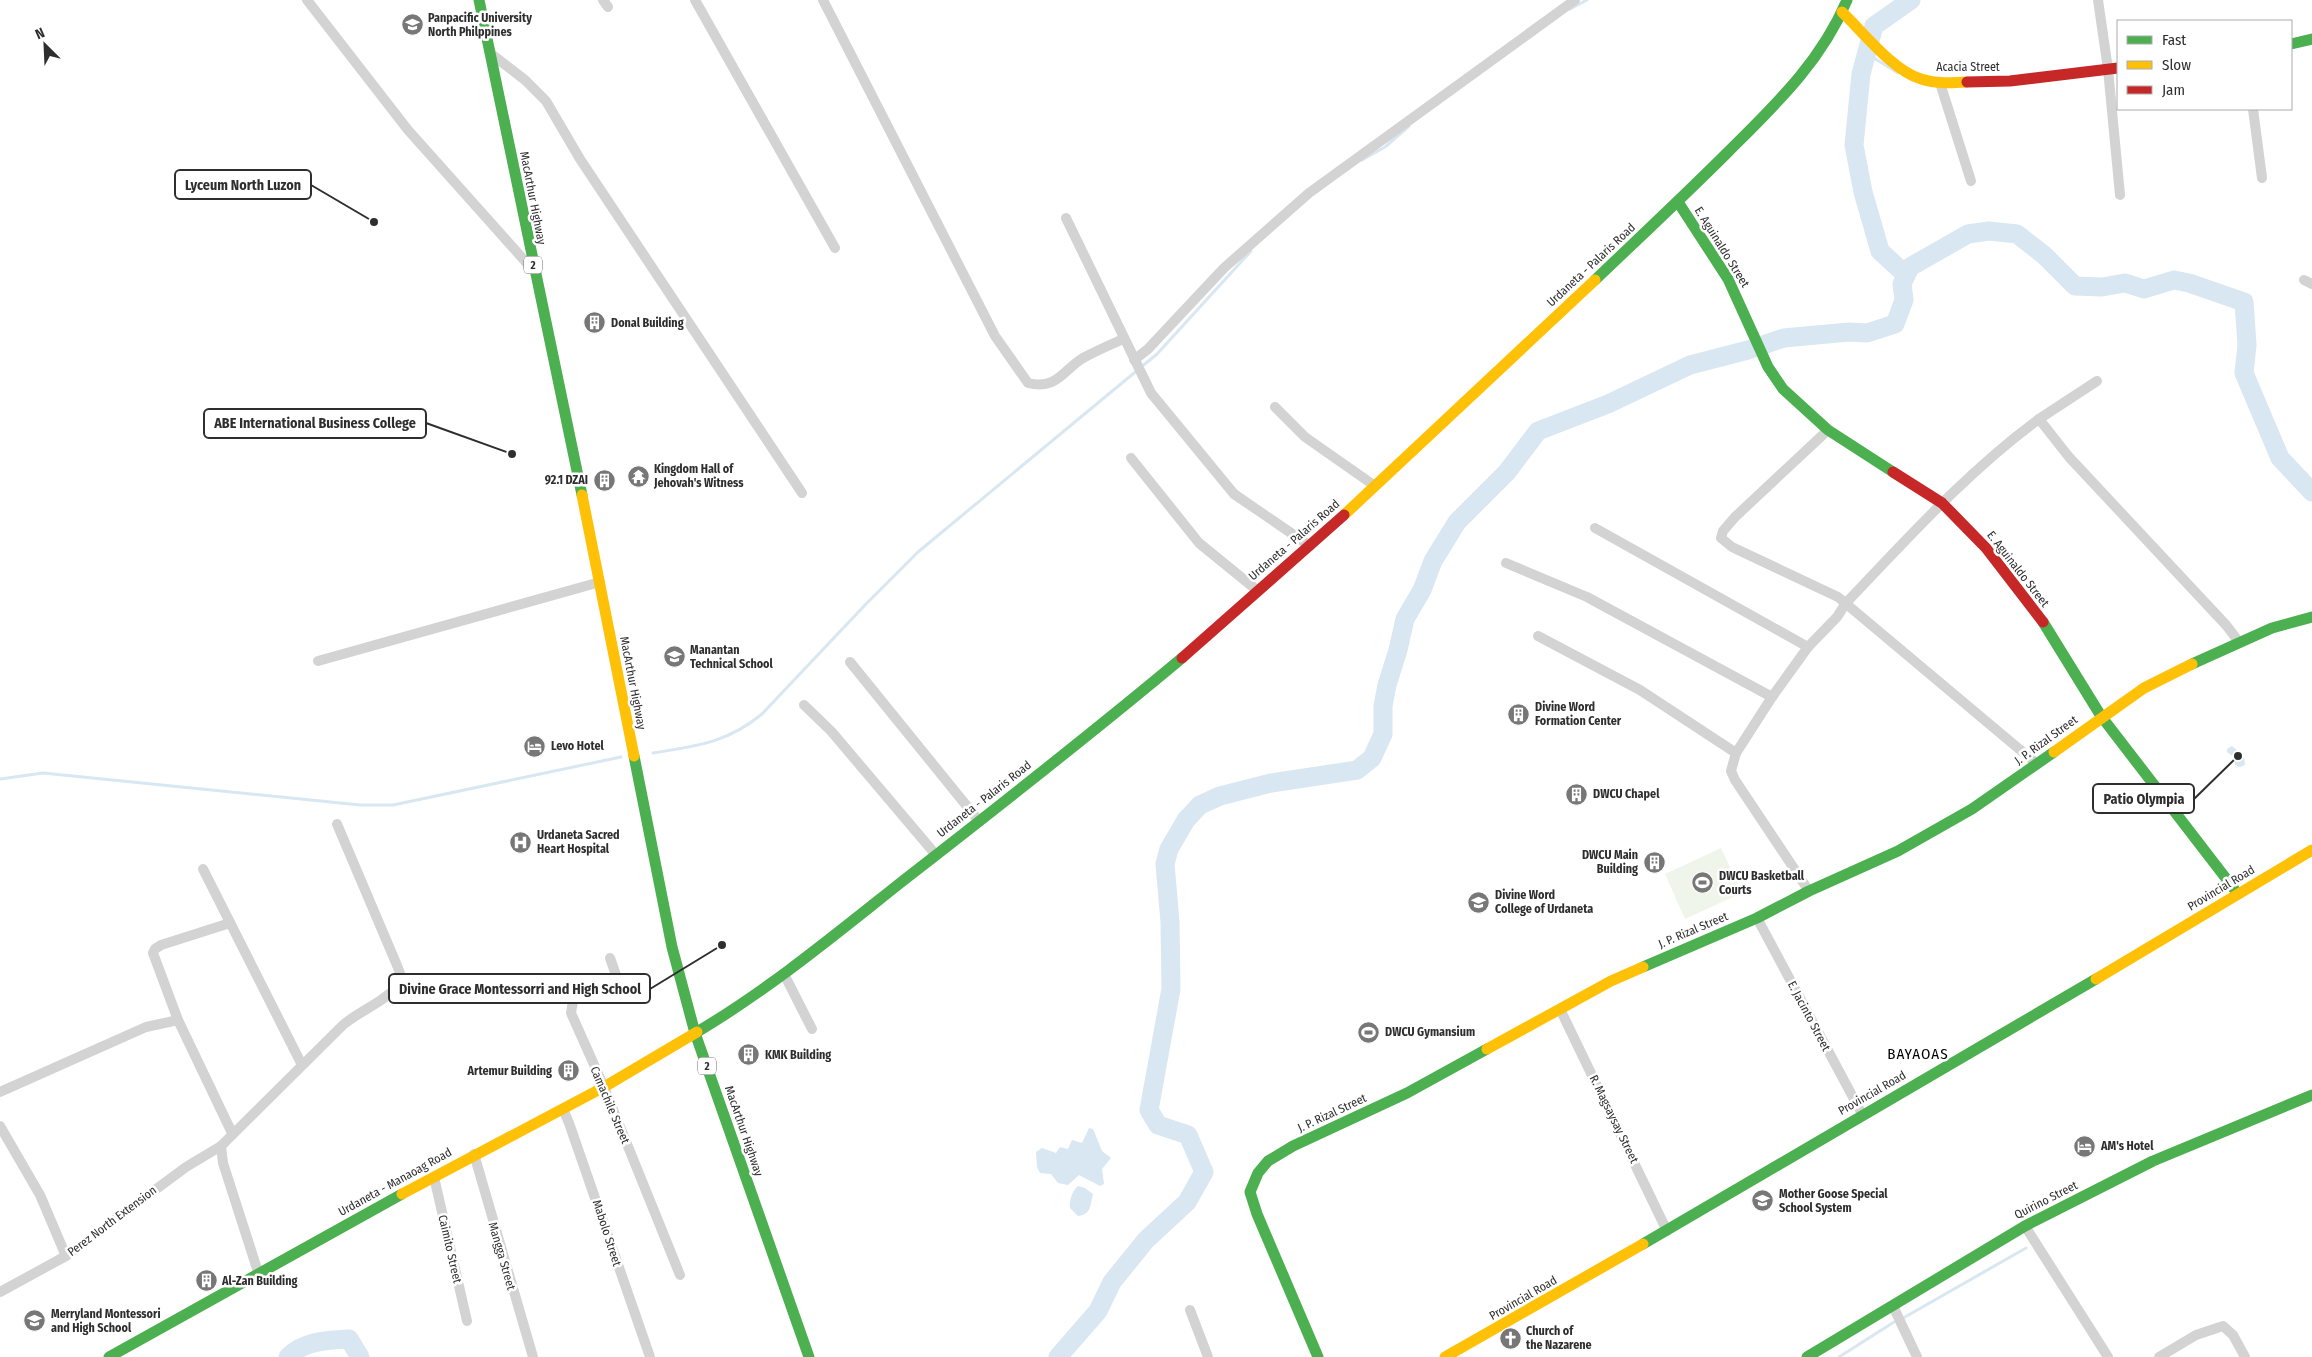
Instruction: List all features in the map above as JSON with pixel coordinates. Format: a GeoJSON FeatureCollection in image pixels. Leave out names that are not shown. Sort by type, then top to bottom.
{"type":"FeatureCollection","features":[{"type":"Feature","properties":{"kind":"main road","name":"MacArthur Highway"},"geometry":{"type":"LineString","coordinates":[[479,0],[600,582],[672,947],[695,1033],[809,1357]]}},
{"type":"Feature","properties":{"kind":"main road","name":"Urdaneta - Palaris Road"},"geometry":{"type":"LineString","coordinates":[[695,1033],[784,974],[1102,725],[1199,644],[1310,546],[1678,202],[1792,88],[1810,67],[1847,0]]}},
{"type":"Feature","properties":{"kind":"main road","name":"Acacia Street"},"geometry":{"type":"LineString","coordinates":[[1842,12],[1898,67],[1920,79],[1940,82],[2010,81],[2113,69]]}},
{"type":"Feature","properties":{"kind":"main road"},"geometry":{"type":"LineString","coordinates":[[2292,44],[2312,39]]}},
{"type":"Feature","properties":{"kind":"main road","name":"E. Aguinaldo Street"},"geometry":{"type":"LineString","coordinates":[[1678,202],[1728,279],[1768,367],[1783,389],[1828,430],[1942,503],[2004,569],[2053,636],[2102,716],[2238,894]]}},
{"type":"Feature","properties":{"kind":"main road","name":"J. P. Rizal Street"},"geometry":{"type":"LineString","coordinates":[[1318,1357],[1257,1214],[1250,1192],[1258,1173],[1268,1161],[1293,1146],[1407,1093],[1626,974],[1757,918],[1809,890],[1898,851],[1972,809],[2102,716],[2152,684],[2272,628],[2312,617]]}},
{"type":"Feature","properties":{"kind":"main road","name":"Provincial Road"},"geometry":{"type":"LineString","coordinates":[[1445,1357],[1667,1231],[1862,1114],[2168,937],[2312,850]]}},
{"type":"Feature","properties":{"kind":"main road","name":"Urdaneta - Manaoag Road"},"geometry":{"type":"LineString","coordinates":[[109,1357],[474,1154],[604,1087],[695,1033]]}},
{"type":"Feature","properties":{"kind":"main road","name":"Quirino Street"},"geometry":{"type":"LineString","coordinates":[[1807,1357],[2025,1226],[2153,1161],[2312,1095]]}},
{"type":"Feature","properties":{"kind":"street"},"geometry":{"type":"LineString","coordinates":[[307,0],[408,130],[534,271]]}},
{"type":"Feature","properties":{"kind":"street"},"geometry":{"type":"LineString","coordinates":[[695,0],[835,248]]}},
{"type":"Feature","properties":{"kind":"street"},"geometry":{"type":"LineString","coordinates":[[823,0],[995,336],[1028,383],[1041,386],[1059,379],[1082,359],[1123,339]]}},
{"type":"Feature","properties":{"kind":"street"},"geometry":{"type":"LineString","coordinates":[[1135,362],[1224,268],[1308,193],[1575,0]]}},
{"type":"Feature","properties":{"kind":"street"},"geometry":{"type":"LineString","coordinates":[[2098,0],[2113,69],[2120,195]]}},
{"type":"Feature","properties":{"kind":"street"},"geometry":{"type":"LineString","coordinates":[[490,53],[525,80],[546,101],[580,159],[802,493]]}},
{"type":"Feature","properties":{"kind":"street"},"geometry":{"type":"LineString","coordinates":[[1940,82],[1972,181]]}},
{"type":"Feature","properties":{"kind":"street"},"geometry":{"type":"LineString","coordinates":[[2253,110],[2262,178]]}},
{"type":"Feature","properties":{"kind":"street"},"geometry":{"type":"LineString","coordinates":[[1066,218],[1146,385],[1234,494],[1310,546]]}},
{"type":"Feature","properties":{"kind":"street"},"geometry":{"type":"LineString","coordinates":[[1809,890],[1735,780],[1731,771],[1736,753],[1772,697],[1808,647],[1837,617],[1846,603],[1942,503],[1993,453],[2039,419],[2097,381]]}},
{"type":"Feature","properties":{"kind":"street"},"geometry":{"type":"LineString","coordinates":[[1275,408],[1305,437],[1375,486]]}},
{"type":"Feature","properties":{"kind":"street"},"geometry":{"type":"LineString","coordinates":[[2039,419],[2068,457],[2226,625],[2239,642]]}},
{"type":"Feature","properties":{"kind":"street"},"geometry":{"type":"LineString","coordinates":[[1828,430],[1735,517],[1723,531],[1721,538],[1725,543],[1828,591],[1846,603],[2037,764]]}},
{"type":"Feature","properties":{"kind":"street"},"geometry":{"type":"LineString","coordinates":[[1131,458],[1199,543],[1258,591]]}},
{"type":"Feature","properties":{"kind":"street"},"geometry":{"type":"LineString","coordinates":[[1595,528],[1808,647]]}},
{"type":"Feature","properties":{"kind":"street"},"geometry":{"type":"LineString","coordinates":[[1506,563],[1587,597],[1772,697]]}},
{"type":"Feature","properties":{"kind":"street"},"geometry":{"type":"LineString","coordinates":[[318,661],[600,582]]}},
{"type":"Feature","properties":{"kind":"street"},"geometry":{"type":"LineString","coordinates":[[1538,636],[1625,682],[1736,753]]}},
{"type":"Feature","properties":{"kind":"street"},"geometry":{"type":"LineString","coordinates":[[850,662],[979,820]]}},
{"type":"Feature","properties":{"kind":"street"},"geometry":{"type":"LineString","coordinates":[[804,705],[831,730],[936,855]]}},
{"type":"Feature","properties":{"kind":"street","name":"Perez North Extension"},"geometry":{"type":"LineString","coordinates":[[0,1292],[66,1256],[186,1167],[221,1146],[343,1025],[358,1012],[391,994],[401,981],[396,962],[337,824]]}},
{"type":"Feature","properties":{"kind":"street"},"geometry":{"type":"LineString","coordinates":[[203,869],[302,1065]]}},
{"type":"Feature","properties":{"kind":"street","name":"E. Jacinto Street"},"geometry":{"type":"LineString","coordinates":[[1757,918],[1862,1114]]}},
{"type":"Feature","properties":{"kind":"street"},"geometry":{"type":"LineString","coordinates":[[230,923],[155,949],[154,956],[178,1020],[232,1133]]}},
{"type":"Feature","properties":{"kind":"street","name":"Camachile Street"},"geometry":{"type":"LineString","coordinates":[[610,958],[616,975],[612,982],[573,1001],[570,1008],[680,1275]]}},
{"type":"Feature","properties":{"kind":"street"},"geometry":{"type":"LineString","coordinates":[[784,974],[812,1029]]}},
{"type":"Feature","properties":{"kind":"street","name":"R. Magsaysay Street"},"geometry":{"type":"LineString","coordinates":[[1560,1009],[1667,1231]]}},
{"type":"Feature","properties":{"kind":"street"},"geometry":{"type":"LineString","coordinates":[[0,1092],[146,1027],[178,1020]]}},
{"type":"Feature","properties":{"kind":"street","name":"Mabolo Street"},"geometry":{"type":"LineString","coordinates":[[562,1109],[570,1123],[650,1357]]}},
{"type":"Feature","properties":{"kind":"street"},"geometry":{"type":"LineString","coordinates":[[0,1126],[40,1195],[66,1256]]}},
{"type":"Feature","properties":{"kind":"street"},"geometry":{"type":"LineString","coordinates":[[221,1146],[223,1163],[259,1275]]}},
{"type":"Feature","properties":{"kind":"street","name":"Mangga Street"},"geometry":{"type":"LineString","coordinates":[[474,1154],[533,1357]]}},
{"type":"Feature","properties":{"kind":"street","name":"Caimito Street"},"geometry":{"type":"LineString","coordinates":[[434,1177],[467,1321]]}},
{"type":"Feature","properties":{"kind":"street"},"geometry":{"type":"LineString","coordinates":[[2025,1226],[2108,1357]]}},
{"type":"Feature","properties":{"kind":"street"},"geometry":{"type":"LineString","coordinates":[[1893,1306],[1917,1357]]}},
{"type":"Feature","properties":{"kind":"street"},"geometry":{"type":"LineString","coordinates":[[1190,1310],[1208,1357]]}},
{"type":"Feature","properties":{"kind":"street"},"geometry":{"type":"LineString","coordinates":[[2159,1357],[2196,1335],[2223,1326],[2232,1336],[2245,1357]]}},
{"type":"Feature","properties":{"kind":"shaded area"},"geometry":{"type":"Polygon","coordinates":[[[2232,746],[2244,756],[2245,765],[2240,767],[2235,765],[2234,757],[2227,752],[2227,749],[2232,746]]]}},
{"type":"Feature","properties":{"kind":"shaded area","name":"DWCU Basketball Courts"},"geometry":{"type":"Polygon","coordinates":[[[1721,848],[1742,893],[1685,919],[1665,874],[1721,848]]]}},
{"type":"Feature","properties":{"kind":"shaded area"},"geometry":{"type":"Polygon","coordinates":[[[1089,1128],[1093,1129],[1102,1151],[1111,1158],[1102,1169],[1104,1184],[1100,1186],[1079,1175],[1068,1185],[1058,1183],[1051,1174],[1040,1173],[1037,1167],[1036,1152],[1042,1148],[1056,1153],[1060,1147],[1068,1149],[1072,1140],[1082,1143],[1089,1128]]]}},
{"type":"Feature","properties":{"kind":"shaded area"},"geometry":{"type":"Polygon","coordinates":[[[1078,1186],[1085,1188],[1093,1194],[1088,1211],[1078,1216],[1070,1208],[1070,1205],[1073,1193],[1078,1186]]]}},
{"type":"Feature","properties":{"kind":"waterway"},"geometry":{"type":"LineString","coordinates":[[1570,9],[1587,0]]}},
{"type":"Feature","properties":{"kind":"waterway"},"geometry":{"type":"LineString","coordinates":[[1906,275],[1880,251],[1863,192],[1854,145],[1861,74],[1874,26],[1911,0]]}},
{"type":"Feature","properties":{"kind":"waterway"},"geometry":{"type":"LineString","coordinates":[[1866,53],[1898,73]]}},
{"type":"Feature","properties":{"kind":"waterway"},"geometry":{"type":"LineString","coordinates":[[1362,160],[1385,147],[1409,126]]}},
{"type":"Feature","properties":{"kind":"waterway"},"geometry":{"type":"LineString","coordinates":[[1058,1357],[1098,1311],[1112,1282],[1146,1240],[1187,1202],[1204,1172],[1188,1135],[1158,1125],[1149,1110],[1171,989],[1170,922],[1165,864],[1169,849],[1186,820],[1200,805],[1220,796],[1271,783],[1357,770],[1372,758],[1383,734],[1383,706],[1387,685],[1405,619],[1422,590],[1433,561],[1457,522],[1507,472],[1538,431],[1608,404],[1690,365],[1748,350],[1784,338],[1849,332],[1867,333],[1895,324],[1904,300],[1902,284],[1910,267],[1968,234],[1989,231],[2017,234],[2044,255],[2075,286],[2102,287],[2125,283],[2144,289],[2174,280],[2189,283],[2244,302],[2247,345],[2244,373],[2280,458],[2312,492]]}},
{"type":"Feature","properties":{"kind":"waterway"},"geometry":{"type":"LineString","coordinates":[[653,753],[711,742],[749,724],[762,714],[918,552],[1157,354],[1251,251]]}},
{"type":"Feature","properties":{"kind":"waterway"},"geometry":{"type":"LineString","coordinates":[[0,779],[43,773],[360,805],[393,805],[621,757]]}},
{"type":"Feature","properties":{"kind":"waterway"},"geometry":{"type":"LineString","coordinates":[[1905,1317],[2026,1248]]}},
{"type":"Feature","properties":{"kind":"waterway"},"geometry":{"type":"LineString","coordinates":[[1839,1357],[1894,1322]]}},
{"type":"Feature","properties":{"kind":"waterway"},"geometry":{"type":"LineString","coordinates":[[288,1357],[308,1345],[324,1341],[349,1339],[360,1357]]}},
{"type":"Feature","properties":{"kind":"traffic: fast"},"geometry":{"type":"LineString","coordinates":[[479,0],[582,495]]}},
{"type":"Feature","properties":{"kind":"traffic: fast"},"geometry":{"type":"LineString","coordinates":[[1595,280],[1780,99],[1824,43],[1847,0]]}},
{"type":"Feature","properties":{"kind":"traffic: fast"},"geometry":{"type":"LineString","coordinates":[[2292,44],[2312,39]]}},
{"type":"Feature","properties":{"kind":"traffic: fast"},"geometry":{"type":"LineString","coordinates":[[1678,202],[1728,279],[1768,367],[1783,389],[1828,430],[1893,472]]}},
{"type":"Feature","properties":{"kind":"traffic: fast"},"geometry":{"type":"LineString","coordinates":[[2192,664],[2272,628],[2312,617]]}},
{"type":"Feature","properties":{"kind":"traffic: fast"},"geometry":{"type":"LineString","coordinates":[[2043,622],[2101,716],[2238,894]]}},
{"type":"Feature","properties":{"kind":"traffic: fast"},"geometry":{"type":"LineString","coordinates":[[697,1032],[777,979],[829,940],[1182,658]]}},
{"type":"Feature","properties":{"kind":"traffic: fast"},"geometry":{"type":"LineString","coordinates":[[1643,967],[1757,918],[1809,891],[1898,851],[1972,809],[2054,752]]}},
{"type":"Feature","properties":{"kind":"traffic: fast"},"geometry":{"type":"LineString","coordinates":[[634,756],[672,947],[695,1033],[809,1357]]}},
{"type":"Feature","properties":{"kind":"traffic: fast"},"geometry":{"type":"LineString","coordinates":[[1643,1244],[2096,979]]}},
{"type":"Feature","properties":{"kind":"traffic: fast"},"geometry":{"type":"LineString","coordinates":[[1318,1357],[1257,1214],[1250,1192],[1258,1173],[1268,1161],[1293,1146],[1407,1093],[1487,1049]]}},
{"type":"Feature","properties":{"kind":"traffic: fast"},"geometry":{"type":"LineString","coordinates":[[1807,1357],[2025,1226],[2153,1161],[2312,1095]]}},
{"type":"Feature","properties":{"kind":"traffic: fast"},"geometry":{"type":"LineString","coordinates":[[109,1357],[402,1194]]}},
{"type":"Feature","properties":{"kind":"traffic: slow"},"geometry":{"type":"LineString","coordinates":[[1842,12],[1889,60],[1910,75],[1932,82],[1967,82]]}},
{"type":"Feature","properties":{"kind":"traffic: slow"},"geometry":{"type":"LineString","coordinates":[[1344,515],[1595,280]]}},
{"type":"Feature","properties":{"kind":"traffic: slow"},"geometry":{"type":"LineString","coordinates":[[582,495],[634,756]]}},
{"type":"Feature","properties":{"kind":"traffic: slow"},"geometry":{"type":"LineString","coordinates":[[2054,752],[2144,688],[2192,664]]}},
{"type":"Feature","properties":{"kind":"traffic: slow"},"geometry":{"type":"LineString","coordinates":[[2096,979],[2312,850]]}},
{"type":"Feature","properties":{"kind":"traffic: slow"},"geometry":{"type":"LineString","coordinates":[[1487,1049],[1611,981],[1643,967]]}},
{"type":"Feature","properties":{"kind":"traffic: slow"},"geometry":{"type":"LineString","coordinates":[[402,1194],[604,1087],[697,1032]]}},
{"type":"Feature","properties":{"kind":"traffic: slow"},"geometry":{"type":"LineString","coordinates":[[1445,1357],[1643,1244]]}},
{"type":"Feature","properties":{"kind":"traffic: jam"},"geometry":{"type":"LineString","coordinates":[[1967,82],[2010,81],[2117,68]]}},
{"type":"Feature","properties":{"kind":"traffic: jam"},"geometry":{"type":"LineString","coordinates":[[1893,472],[1942,503],[1986,548],[2043,622]]}},
{"type":"Feature","properties":{"kind":"traffic: jam"},"geometry":{"type":"LineString","coordinates":[[1182,658],[1344,515]]}},
{"type":"Feature","properties":{"kind":"place","name":"Panpacific University North Philppines"},"geometry":{"type":"Point","coordinates":[412,25]}},
{"type":"Feature","properties":{"kind":"place","name":"Lyceum North Luzon"},"geometry":{"type":"Point","coordinates":[374,222]}},
{"type":"Feature","properties":{"kind":"place","name":"Donal Building"},"geometry":{"type":"Point","coordinates":[595,323]}},
{"type":"Feature","properties":{"kind":"place","name":"ABE International Business College"},"geometry":{"type":"Point","coordinates":[512,454]}},
{"type":"Feature","properties":{"kind":"place","name":"Kingdom Hall of Jehovah's Witness"},"geometry":{"type":"Point","coordinates":[638,476]}},
{"type":"Feature","properties":{"kind":"place","name":"92.1 DZAI"},"geometry":{"type":"Point","coordinates":[604,480]}},
{"type":"Feature","properties":{"kind":"place","name":"Manantan Technical School"},"geometry":{"type":"Point","coordinates":[674,657]}},
{"type":"Feature","properties":{"kind":"place","name":"Divine Word Formation Center"},"geometry":{"type":"Point","coordinates":[1519,714]}},
{"type":"Feature","properties":{"kind":"place","name":"Levo Hotel"},"geometry":{"type":"Point","coordinates":[535,746]}},
{"type":"Feature","properties":{"kind":"place","name":"Patio Olympia"},"geometry":{"type":"Point","coordinates":[2238,756]}},
{"type":"Feature","properties":{"kind":"place","name":"DWCU Chapel"},"geometry":{"type":"Point","coordinates":[1577,794]}},
{"type":"Feature","properties":{"kind":"place","name":"Urdaneta Sacred Heart Hospital"},"geometry":{"type":"Point","coordinates":[521,842]}},
{"type":"Feature","properties":{"kind":"place","name":"DWCU Main Building"},"geometry":{"type":"Point","coordinates":[1654,862]}},
{"type":"Feature","properties":{"kind":"place","name":"DWCU Basketball Courts"},"geometry":{"type":"Point","coordinates":[1703,883]}},
{"type":"Feature","properties":{"kind":"place","name":"Divine Word College of Urdaneta"},"geometry":{"type":"Point","coordinates":[1479,902]}},
{"type":"Feature","properties":{"kind":"place","name":"Divine Grace Montessorri and High School"},"geometry":{"type":"Point","coordinates":[722,945]}},
{"type":"Feature","properties":{"kind":"place","name":"DWCU Gymansium"},"geometry":{"type":"Point","coordinates":[1369,1032]}},
{"type":"Feature","properties":{"kind":"place","name":"KMK Building"},"geometry":{"type":"Point","coordinates":[749,1055]}},
{"type":"Feature","properties":{"kind":"place","name":"Artemur Building"},"geometry":{"type":"Point","coordinates":[568,1071]}},
{"type":"Feature","properties":{"kind":"place","name":"AM's Hotel"},"geometry":{"type":"Point","coordinates":[2085,1146]}},
{"type":"Feature","properties":{"kind":"place","name":"Mother Goose Special School System"},"geometry":{"type":"Point","coordinates":[1763,1201]}},
{"type":"Feature","properties":{"kind":"place","name":"Al-Zan Building"},"geometry":{"type":"Point","coordinates":[206,1281]}},
{"type":"Feature","properties":{"kind":"place","name":"Merryland Montessori and High School"},"geometry":{"type":"Point","coordinates":[35,1321]}},
{"type":"Feature","properties":{"kind":"place","name":"Church of the Nazarene"},"geometry":{"type":"Point","coordinates":[1510,1338]}},
{"type":"Feature","properties":{"kind":"district","name":"BAYAOAS"},"geometry":{"type":"Point","coordinates":[1918,1054]}}]}
